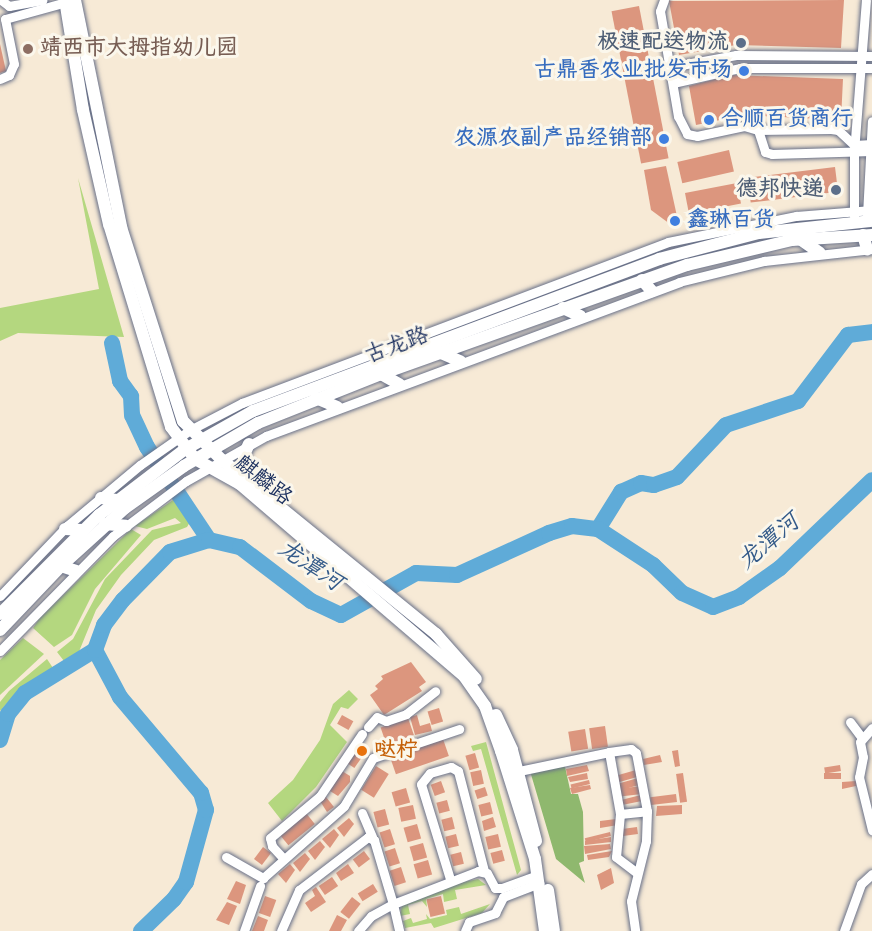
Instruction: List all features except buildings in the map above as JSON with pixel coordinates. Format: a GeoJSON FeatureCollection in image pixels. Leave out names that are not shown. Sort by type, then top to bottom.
{"type":"FeatureCollection","features":[{"type":"Feature","properties":{"kind":"main road","name":"麒麟路"},"geometry":{"type":"LineString","coordinates":[[69,1],[121,227],[168,382],[180,414],[190,430],[210,450],[356,576],[396,616],[464,676],[484,706],[538,879],[545,931]]}},
{"type":"Feature","properties":{"kind":"main road"},"geometry":{"type":"LineString","coordinates":[[69,1],[83,110],[109,224],[181,444]]}},
{"type":"Feature","properties":{"kind":"main road","name":"古龙路"},"geometry":{"type":"LineString","coordinates":[[0,630],[61,566],[156,478],[181,444],[201,440],[254,411],[321,383],[609,276],[759,232],[864,216]]}},
{"type":"Feature","properties":{"kind":"main road"},"geometry":{"type":"LineString","coordinates":[[867,235],[869,249]]}},
{"type":"Feature","properties":{"kind":"main road","name":"古龙路"},"geometry":{"type":"LineString","coordinates":[[0,614],[82,530],[117,500],[156,478],[179,470],[258,423],[381,374],[642,280],[721,255],[800,239],[867,235]]}},
{"type":"Feature","properties":{"kind":"main road"},"geometry":{"type":"LineString","coordinates":[[800,239],[820,253]]}},
{"type":"Feature","properties":{"kind":"main road"},"geometry":{"type":"LineString","coordinates":[[642,280],[652,291]]}},
{"type":"Feature","properties":{"kind":"main road"},"geometry":{"type":"LineString","coordinates":[[563,308],[580,316]]}},
{"type":"Feature","properties":{"kind":"main road"},"geometry":{"type":"LineString","coordinates":[[436,328],[448,336]]}},
{"type":"Feature","properties":{"kind":"main road"},"geometry":{"type":"LineString","coordinates":[[441,353],[460,361]]}},
{"type":"Feature","properties":{"kind":"main road"},"geometry":{"type":"LineString","coordinates":[[381,374],[399,384]]}},
{"type":"Feature","properties":{"kind":"main road"},"geometry":{"type":"LineString","coordinates":[[309,375],[321,383]]}},
{"type":"Feature","properties":{"kind":"main road"},"geometry":{"type":"LineString","coordinates":[[316,398],[337,407]]}},
{"type":"Feature","properties":{"kind":"main road","name":"麒麟路"},"geometry":{"type":"LineString","coordinates":[[181,444],[195,459],[240,484],[356,576],[398,603],[446,643],[475,678],[508,738],[519,771],[544,873],[554,931]]}},
{"type":"Feature","properties":{"kind":"main road"},"geometry":{"type":"LineString","coordinates":[[244,478],[244,455],[249,444]]}},
{"type":"Feature","properties":{"kind":"main road"},"geometry":{"type":"LineString","coordinates":[[100,498],[117,500]]}},
{"type":"Feature","properties":{"kind":"main road"},"geometry":{"type":"LineString","coordinates":[[105,524],[126,526]]}},
{"type":"Feature","properties":{"kind":"main road"},"geometry":{"type":"LineString","coordinates":[[65,529],[82,530]]}},
{"type":"Feature","properties":{"kind":"main road"},"geometry":{"type":"LineString","coordinates":[[61,566],[76,571]]}},
{"type":"Feature","properties":{"kind":"street"},"geometry":{"type":"LineString","coordinates":[[1,0],[9,6],[42,0]]}},
{"type":"Feature","properties":{"kind":"street"},"geometry":{"type":"LineString","coordinates":[[664,0],[660,11],[678,116],[687,135],[698,136],[744,126],[758,130],[838,130],[854,149]]}},
{"type":"Feature","properties":{"kind":"street"},"geometry":{"type":"LineString","coordinates":[[864,216],[854,149],[867,69],[866,0]]}},
{"type":"Feature","properties":{"kind":"street"},"geometry":{"type":"LineString","coordinates":[[0,79],[9,75],[14,64],[5,19],[69,1]]}},
{"type":"Feature","properties":{"kind":"street"},"geometry":{"type":"LineString","coordinates":[[670,67],[736,55],[867,57]]}},
{"type":"Feature","properties":{"kind":"street"},"geometry":{"type":"LineString","coordinates":[[674,83],[740,68],[867,69]]}},
{"type":"Feature","properties":{"kind":"street"},"geometry":{"type":"LineString","coordinates":[[864,216],[872,121]]}},
{"type":"Feature","properties":{"kind":"street"},"geometry":{"type":"LineString","coordinates":[[758,130],[765,152],[871,147]]}},
{"type":"Feature","properties":{"kind":"street"},"geometry":{"type":"LineString","coordinates":[[0,596],[65,529],[152,457],[181,444],[190,430],[309,375],[668,242],[760,222],[864,216]]}},
{"type":"Feature","properties":{"kind":"street"},"geometry":{"type":"LineString","coordinates":[[0,651],[76,571],[126,526],[186,481],[249,444],[337,407],[652,291],[737,266],[820,253],[869,249]]}},
{"type":"Feature","properties":{"kind":"street"},"geometry":{"type":"LineString","coordinates":[[283,858],[272,846],[270,838],[320,796],[365,730],[377,717],[386,721],[406,714],[435,691]]}},
{"type":"Feature","properties":{"kind":"street"},"geometry":{"type":"LineString","coordinates":[[850,723],[872,758],[861,769]]}},
{"type":"Feature","properties":{"kind":"street"},"geometry":{"type":"LineString","coordinates":[[872,728],[861,743],[859,777],[869,804],[872,830]]}},
{"type":"Feature","properties":{"kind":"street"},"geometry":{"type":"LineString","coordinates":[[226,857],[263,878],[344,806],[373,758],[459,729]]}},
{"type":"Feature","properties":{"kind":"street"},"geometry":{"type":"LineString","coordinates":[[519,771],[609,752],[631,749],[636,753],[647,811],[646,842],[636,872],[630,911],[634,931]]}},
{"type":"Feature","properties":{"kind":"street"},"geometry":{"type":"LineString","coordinates":[[609,752],[620,814],[616,857],[636,872]]}},
{"type":"Feature","properties":{"kind":"street"},"geometry":{"type":"LineString","coordinates":[[450,879],[421,784],[429,773],[452,767],[458,771],[484,871],[495,888],[497,903],[495,913],[469,922],[465,931]]}},
{"type":"Feature","properties":{"kind":"street"},"geometry":{"type":"LineString","coordinates":[[620,814],[647,811]]}},
{"type":"Feature","properties":{"kind":"street"},"geometry":{"type":"LineString","coordinates":[[362,813],[372,837],[399,931]]}},
{"type":"Feature","properties":{"kind":"street"},"geometry":{"type":"LineString","coordinates":[[281,931],[298,890],[362,840],[372,837]]}},
{"type":"Feature","properties":{"kind":"street"},"geometry":{"type":"LineString","coordinates":[[358,931],[371,916],[393,904],[450,879],[484,871]]}},
{"type":"Feature","properties":{"kind":"street"},"geometry":{"type":"LineString","coordinates":[[844,931],[861,884],[872,874]]}},
{"type":"Feature","properties":{"kind":"street"},"geometry":{"type":"LineString","coordinates":[[495,888],[510,887],[538,879]]}},
{"type":"Feature","properties":{"kind":"street"},"geometry":{"type":"LineString","coordinates":[[497,903],[538,879]]}},
{"type":"Feature","properties":{"kind":"street"},"geometry":{"type":"LineString","coordinates":[[244,931],[260,886]]}},
{"type":"Feature","properties":{"kind":"green space"},"geometry":{"type":"Polygon","coordinates":[[[78,178],[124,337],[18,333],[0,341],[0,308],[99,289],[78,178]]]}},
{"type":"Feature","properties":{"kind":"green space"},"geometry":{"type":"Polygon","coordinates":[[[173,500],[190,522],[187,527],[154,540],[121,575],[96,610],[78,654],[64,661],[57,652],[73,639],[105,579],[152,530],[181,523],[175,518],[147,529],[135,526],[173,500]]]}},
{"type":"Feature","properties":{"kind":"green space"},"geometry":{"type":"Polygon","coordinates":[[[131,529],[141,535],[95,589],[72,635],[54,647],[33,628],[39,619],[131,529]]]}},
{"type":"Feature","properties":{"kind":"green space"},"geometry":{"type":"Polygon","coordinates":[[[23,638],[44,654],[0,695],[0,660],[23,638]]]}},
{"type":"Feature","properties":{"kind":"green space"},"geometry":{"type":"Polygon","coordinates":[[[47,659],[53,668],[50,673],[19,690],[0,711],[0,702],[9,691],[47,659]]]}},
{"type":"Feature","properties":{"kind":"green space"},"geometry":{"type":"Polygon","coordinates":[[[349,690],[358,699],[348,709],[341,707],[330,725],[347,742],[316,787],[282,821],[268,803],[293,780],[320,740],[333,704],[349,690]]]}},
{"type":"Feature","properties":{"kind":"green space"},"geometry":{"type":"Polygon","coordinates":[[[486,742],[521,870],[517,875],[481,749],[473,751],[471,746],[486,742]]]}},
{"type":"Feature","properties":{"kind":"green space"},"geometry":{"type":"Polygon","coordinates":[[[564,762],[571,794],[578,794],[583,812],[584,861],[579,863],[585,883],[556,859],[530,771],[564,762]]]}},
{"type":"Feature","properties":{"kind":"green space"},"geometry":{"type":"Polygon","coordinates":[[[478,879],[486,885],[455,890],[457,899],[444,902],[443,894],[426,899],[427,907],[422,901],[408,905],[410,914],[400,916],[402,904],[449,885],[478,879]]]}},
{"type":"Feature","properties":{"kind":"green space"},"geometry":{"type":"Polygon","coordinates":[[[490,904],[482,913],[434,928],[431,923],[405,928],[403,921],[411,918],[413,923],[427,919],[426,914],[430,919],[447,915],[446,910],[459,907],[461,914],[490,904]]]}},
{"type":"Feature","properties":{"kind":"waterway"},"geometry":{"type":"LineString","coordinates":[[598,529],[621,492],[641,483],[654,485],[677,477],[726,425],[798,401],[848,335],[872,332]]}},
{"type":"Feature","properties":{"kind":"waterway"},"geometry":{"type":"LineString","coordinates":[[112,343],[120,381],[131,396],[132,415],[147,447],[209,540]]}},
{"type":"Feature","properties":{"kind":"waterway","name":"龙潭河"},"geometry":{"type":"LineString","coordinates":[[141,931],[174,899],[186,882],[206,810],[201,793],[120,697],[95,650],[104,625],[123,600],[170,552],[209,540],[240,547],[311,601],[341,615],[416,573],[457,575],[549,533],[572,526],[598,529],[653,565],[682,593],[713,607],[739,597],[780,568],[872,480]]}},
{"type":"Feature","properties":{"kind":"waterway"},"geometry":{"type":"LineString","coordinates":[[0,740],[8,714],[25,693],[95,650]]}},
{"type":"Feature","properties":{"kind":"place","name":"极速配送物流"},"geometry":{"type":"Point","coordinates":[741,43]}},
{"type":"Feature","properties":{"kind":"place","name":"靖西市大拇指幼儿园"},"geometry":{"type":"Point","coordinates":[28,49]}},
{"type":"Feature","properties":{"kind":"place","name":"古鼎香农业批发市场"},"geometry":{"type":"Point","coordinates":[744,71]}},
{"type":"Feature","properties":{"kind":"place","name":"合顺百货商行"},"geometry":{"type":"Point","coordinates":[709,120]}},
{"type":"Feature","properties":{"kind":"place","name":"农源农副产品经销部"},"geometry":{"type":"Point","coordinates":[664,139]}},
{"type":"Feature","properties":{"kind":"place","name":"德邦快递"},"geometry":{"type":"Point","coordinates":[836,190]}},
{"type":"Feature","properties":{"kind":"place","name":"鑫琳百货"},"geometry":{"type":"Point","coordinates":[675,221]}},
{"type":"Feature","properties":{"kind":"place","name":"哒柠"},"geometry":{"type":"Point","coordinates":[362,751]}}]}
